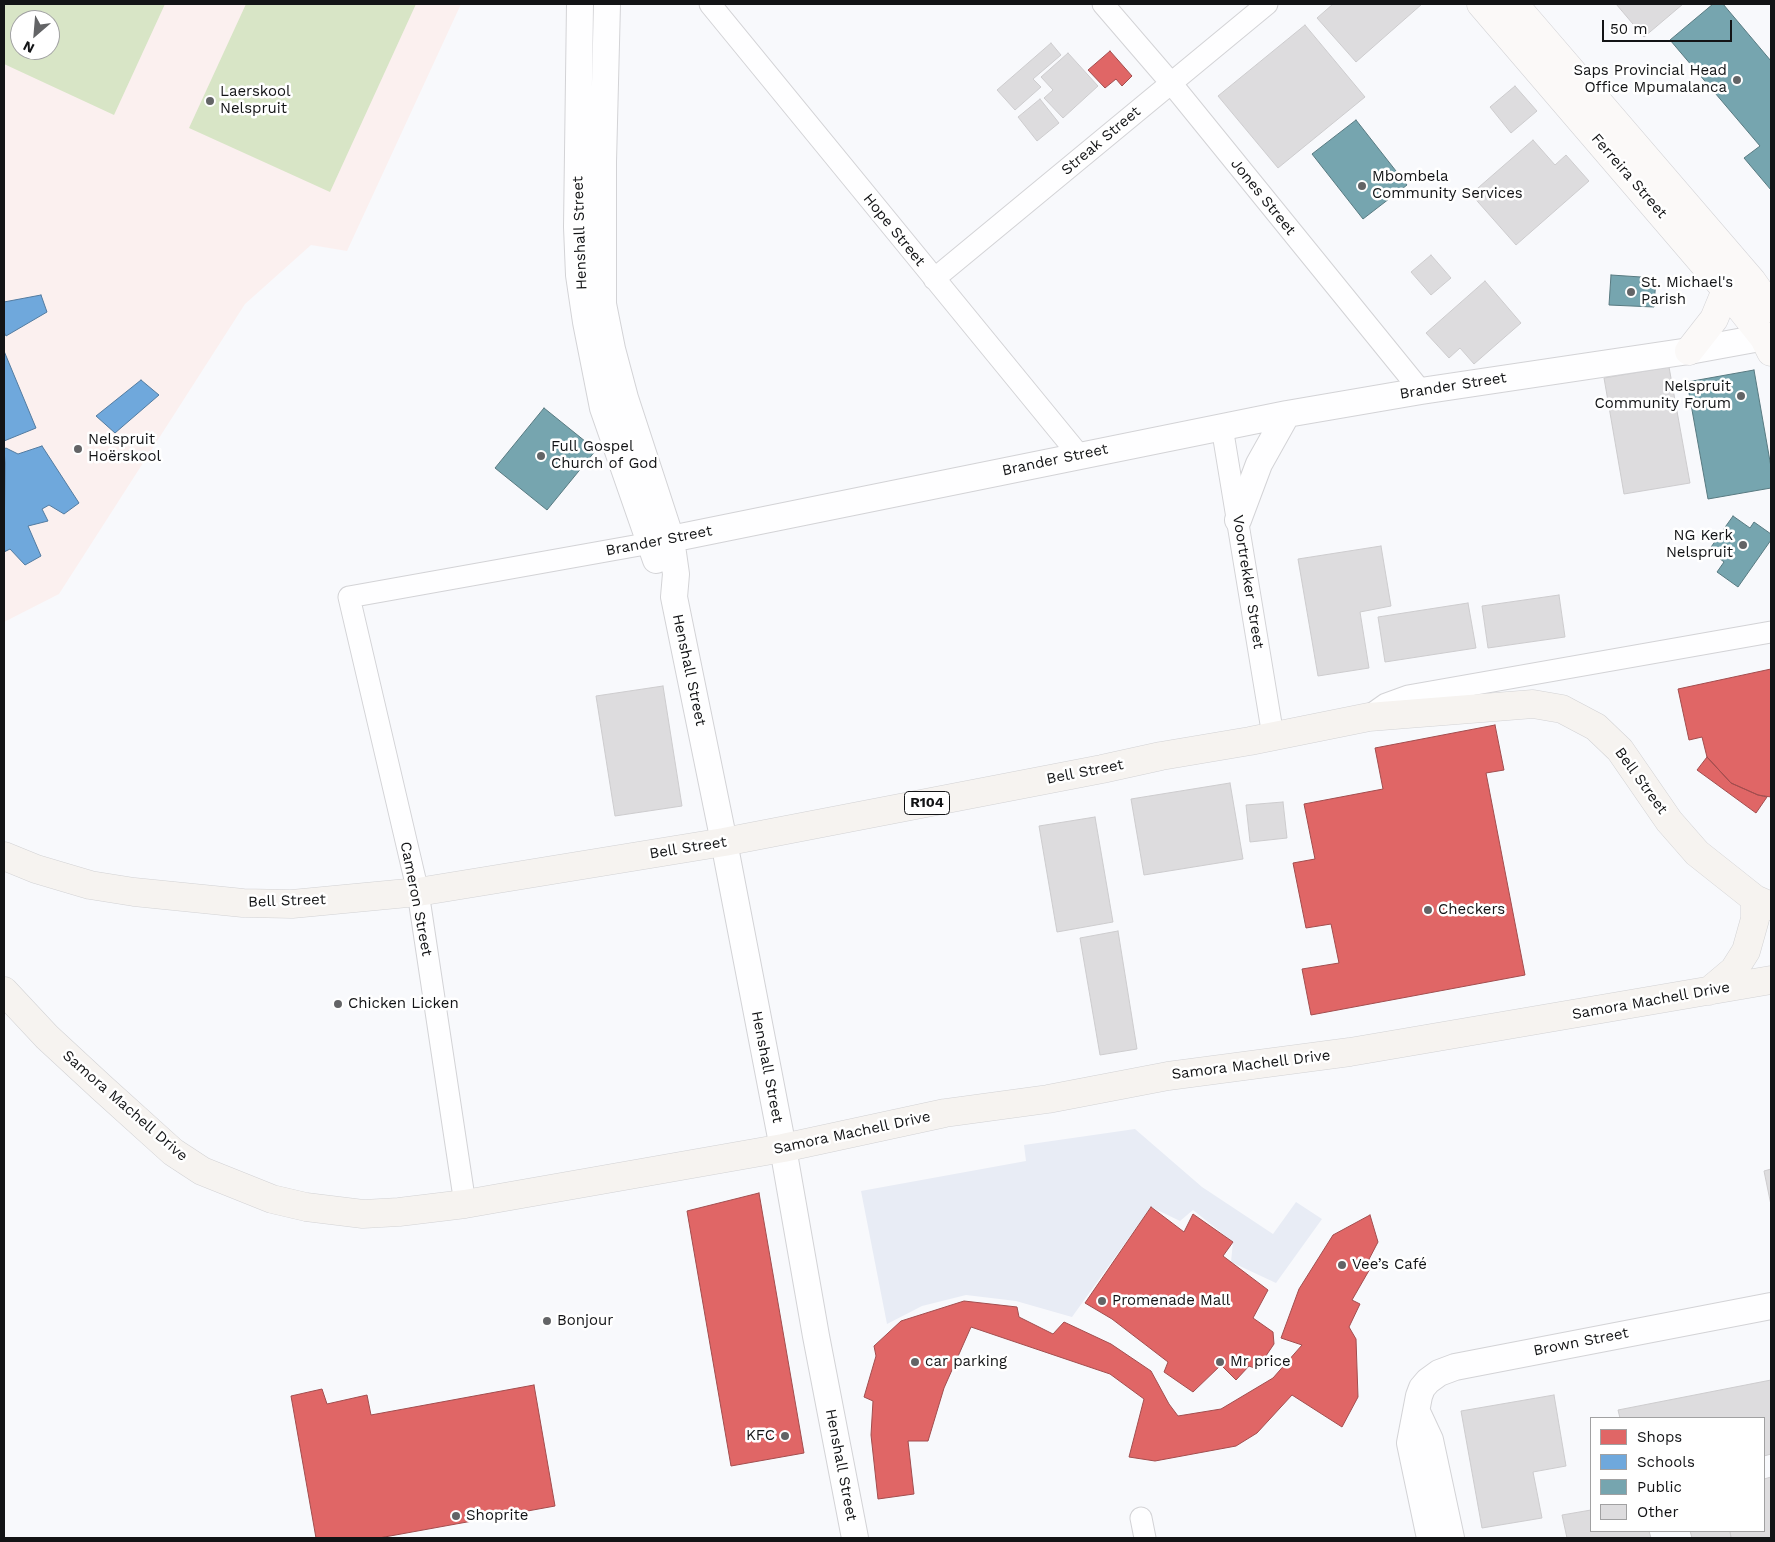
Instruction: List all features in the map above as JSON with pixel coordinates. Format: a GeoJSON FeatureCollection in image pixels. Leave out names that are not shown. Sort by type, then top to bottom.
{"type":"FeatureCollection","features":[{"type":"Feature","properties":{"kind":"main road","name":"Ferreira Street"},"geometry":{"type":"LineString","coordinates":[[1481,4],[1769,342]]}},
{"type":"Feature","properties":{"kind":"main road","name":"Ferreira Street"},"geometry":{"type":"LineString","coordinates":[[1514,4],[1752,281],[1771,308]]}},
{"type":"Feature","properties":{"kind":"main road"},"geometry":{"type":"LineString","coordinates":[[1689,351],[1714,319],[1726,290]]}},
{"type":"Feature","properties":{"kind":"main road","name":"Bell Street"},"geometry":{"type":"LineString","coordinates":[[4,856],[36,869],[90,884],[134,892],[243,903],[292,904],[418,892],[724,842],[1369,716],[1534,704],[1562,709],[1596,726],[1620,750],[1669,821],[1697,853],[1763,903]]}},
{"type":"Feature","properties":{"kind":"main road"},"geometry":{"type":"LineString","coordinates":[[1708,991],[1734,970],[1746,951],[1755,919],[1763,903]]}},
{"type":"Feature","properties":{"kind":"main road","name":"Samora Machell Drive"},"geometry":{"type":"LineString","coordinates":[[4,991],[47,1037],[100,1087],[173,1152],[202,1171],[272,1199],[306,1207],[363,1214],[399,1212],[465,1204],[783,1148],[945,1113],[1048,1100],[1168,1076],[1350,1052],[1771,980]]}},
{"type":"Feature","properties":{"kind":"street","name":"Henshall Street"},"geometry":{"type":"LineString","coordinates":[[580,4],[578,227],[580,275],[586,322],[603,408],[639,513],[661,541]]}},
{"type":"Feature","properties":{"kind":"street","name":"Henshall Street"},"geometry":{"type":"LineString","coordinates":[[607,4],[603,181],[603,304],[612,348],[661,541],[676,574],[674,597],[724,842],[783,1148],[816,1336],[855,1538]]}},
{"type":"Feature","properties":{"kind":"street","name":"Hope Street"},"geometry":{"type":"LineString","coordinates":[[710,4],[1079,455]]}},
{"type":"Feature","properties":{"kind":"street","name":"Jones Street"},"geometry":{"type":"LineString","coordinates":[[1104,4],[1171,83],[1421,391]]}},
{"type":"Feature","properties":{"kind":"street","name":"Streak Street"},"geometry":{"type":"LineString","coordinates":[[934,279],[1267,4]]}},
{"type":"Feature","properties":{"kind":"street","name":"Brander Street"},"geometry":{"type":"LineString","coordinates":[[349,597],[661,541],[1287,414],[1421,391],[1689,351],[1769,342]]}},
{"type":"Feature","properties":{"kind":"street"},"geometry":{"type":"LineString","coordinates":[[1238,520],[1258,464],[1287,414]]}},
{"type":"Feature","properties":{"kind":"street","name":"Voortrekker Street"},"geometry":{"type":"LineString","coordinates":[[1222,427],[1273,736]]}},
{"type":"Feature","properties":{"kind":"street","name":"Cameron Street"},"geometry":{"type":"LineString","coordinates":[[349,597],[418,892],[465,1204]]}},
{"type":"Feature","properties":{"kind":"street","name":"Bell Street"},"geometry":{"type":"LineString","coordinates":[[1369,716],[1386,704],[1408,696],[1771,632]]}},
{"type":"Feature","properties":{"kind":"street","name":"Brown Street"},"geometry":{"type":"LineString","coordinates":[[1417,1412],[1422,1388],[1439,1373],[1455,1367],[1771,1306]]}},
{"type":"Feature","properties":{"kind":"street"},"geometry":{"type":"LineString","coordinates":[[1417,1412],[1410,1443],[1430,1538]]}},
{"type":"Feature","properties":{"kind":"street"},"geometry":{"type":"LineString","coordinates":[[1417,1412],[1430,1440],[1451,1538]]}},
{"type":"Feature","properties":{"kind":"shaded area"},"geometry":{"type":"Polygon","coordinates":[[[4,4],[461,4],[347,251],[311,245],[245,304],[59,594],[4,622],[4,4]]]}},
{"type":"Feature","properties":{"kind":"shaded area"},"geometry":{"type":"Polygon","coordinates":[[[1135,1129],[1202,1187],[1273,1234],[1296,1202],[1322,1219],[1276,1283],[1231,1262],[1233,1242],[1193,1210],[1180,1221],[1151,1207],[1072,1317],[1016,1301],[966,1295],[922,1306],[887,1324],[861,1191],[1026,1161],[1024,1145],[1135,1129]]]}},
{"type":"Feature","properties":{"kind":"green space"},"geometry":{"type":"Polygon","coordinates":[[[4,4],[165,4],[114,115],[4,64],[4,4]]]}},
{"type":"Feature","properties":{"kind":"green space"},"geometry":{"type":"Polygon","coordinates":[[[246,4],[416,4],[330,192],[189,128],[246,4]]]}},
{"type":"Feature","properties":{"kind":"building: Shops"},"geometry":{"type":"Polygon","coordinates":[[[1110,51],[1132,76],[1122,86],[1116,79],[1105,88],[1088,70],[1110,51]]]}},
{"type":"Feature","properties":{"kind":"building: Shops"},"geometry":{"type":"Polygon","coordinates":[[[1771,669],[1771,797],[1758,795],[1731,783],[1707,757],[1702,737],[1689,740],[1678,689],[1771,669]]]}},
{"type":"Feature","properties":{"kind":"building: Shops"},"geometry":{"type":"Polygon","coordinates":[[[1495,725],[1504,770],[1486,773],[1525,975],[1311,1015],[1302,969],[1339,963],[1331,924],[1306,928],[1293,863],[1315,859],[1304,804],[1383,789],[1375,748],[1495,725]]]}},
{"type":"Feature","properties":{"kind":"building: Shops"},"geometry":{"type":"Polygon","coordinates":[[[1707,757],[1731,783],[1767,797],[1756,813],[1697,770],[1707,757]]]}},
{"type":"Feature","properties":{"kind":"building: Shops"},"geometry":{"type":"Polygon","coordinates":[[[759,1193],[804,1453],[731,1466],[687,1211],[759,1193]]]}},
{"type":"Feature","properties":{"kind":"building: Shops"},"geometry":{"type":"Polygon","coordinates":[[[1151,1207],[1184,1232],[1193,1214],[1233,1242],[1223,1256],[1268,1290],[1253,1318],[1273,1332],[1274,1344],[1257,1369],[1249,1366],[1236,1380],[1221,1365],[1193,1392],[1164,1372],[1168,1362],[1112,1319],[1085,1303],[1151,1207]]]}},
{"type":"Feature","properties":{"kind":"building: Shops","name":"car parking"},"geometry":{"type":"Polygon","coordinates":[[[1370,1215],[1378,1242],[1366,1265],[1371,1267],[1352,1300],[1360,1304],[1349,1327],[1356,1339],[1358,1397],[1342,1427],[1292,1395],[1257,1433],[1236,1446],[1155,1461],[1129,1457],[1144,1399],[1110,1374],[971,1327],[944,1388],[928,1441],[908,1441],[914,1494],[878,1499],[871,1435],[873,1401],[864,1397],[876,1356],[874,1346],[901,1321],[964,1301],[1017,1307],[1019,1317],[1053,1334],[1064,1322],[1111,1344],[1151,1371],[1169,1404],[1178,1416],[1221,1409],[1273,1378],[1302,1345],[1281,1338],[1299,1289],[1333,1235],[1370,1215]]]}},
{"type":"Feature","properties":{"kind":"building: Shops"},"geometry":{"type":"Polygon","coordinates":[[[534,1385],[555,1506],[379,1538],[316,1538],[291,1396],[322,1389],[327,1404],[367,1395],[371,1415],[534,1385]]]}},
{"type":"Feature","properties":{"kind":"building: Schools"},"geometry":{"type":"Polygon","coordinates":[[[41,295],[47,312],[6,336],[4,332],[4,302],[41,295]]]}},
{"type":"Feature","properties":{"kind":"building: Schools"},"geometry":{"type":"Polygon","coordinates":[[[4,351],[36,428],[4,441],[4,351]]]}},
{"type":"Feature","properties":{"kind":"building: Schools"},"geometry":{"type":"Polygon","coordinates":[[[141,380],[159,395],[115,433],[96,416],[141,380]]]}},
{"type":"Feature","properties":{"kind":"building: Schools"},"geometry":{"type":"Polygon","coordinates":[[[42,446],[79,503],[64,514],[49,505],[42,509],[48,521],[28,526],[41,556],[25,565],[10,549],[4,552],[4,449],[6,448],[18,454],[42,446]]]}},
{"type":"Feature","properties":{"kind":"building: Public"},"geometry":{"type":"Polygon","coordinates":[[[1713,4],[1723,4],[1771,61],[1771,190],[1744,158],[1760,146],[1670,40],[1713,4]]]}},
{"type":"Feature","properties":{"kind":"building: Public"},"geometry":{"type":"Polygon","coordinates":[[[1356,120],[1407,185],[1363,219],[1312,154],[1356,120]]]}},
{"type":"Feature","properties":{"kind":"building: Public"},"geometry":{"type":"Polygon","coordinates":[[[1611,275],[1656,278],[1654,307],[1609,305],[1611,275]]]}},
{"type":"Feature","properties":{"kind":"building: Public"},"geometry":{"type":"Polygon","coordinates":[[[1754,370],[1771,467],[1771,488],[1708,499],[1687,382],[1754,370]]]}},
{"type":"Feature","properties":{"kind":"building: Public"},"geometry":{"type":"Polygon","coordinates":[[[544,408],[596,450],[547,510],[495,468],[544,408]]]}},
{"type":"Feature","properties":{"kind":"building: Public"},"geometry":{"type":"Polygon","coordinates":[[[1733,516],[1750,528],[1754,522],[1771,534],[1771,540],[1738,587],[1717,572],[1724,562],[1709,550],[1733,516]]]}},
{"type":"Feature","properties":{"kind":"building: Other"},"geometry":{"type":"Polygon","coordinates":[[[1333,4],[1422,4],[1356,62],[1317,18],[1333,4]]]}},
{"type":"Feature","properties":{"kind":"building: Other"},"geometry":{"type":"Polygon","coordinates":[[[1616,4],[1683,4],[1644,37],[1616,4]]]}},
{"type":"Feature","properties":{"kind":"building: Other"},"geometry":{"type":"Polygon","coordinates":[[[1305,25],[1365,97],[1278,168],[1218,96],[1305,25]]]}},
{"type":"Feature","properties":{"kind":"building: Other"},"geometry":{"type":"Polygon","coordinates":[[[1051,43],[1061,55],[1033,79],[1041,87],[1015,110],[997,90],[1051,43]]]}},
{"type":"Feature","properties":{"kind":"building: Other"},"geometry":{"type":"Polygon","coordinates":[[[1068,53],[1098,86],[1063,118],[1044,98],[1053,90],[1041,77],[1068,53]]]}},
{"type":"Feature","properties":{"kind":"building: Other"},"geometry":{"type":"Polygon","coordinates":[[[1515,86],[1537,111],[1511,133],[1490,107],[1515,86]]]}},
{"type":"Feature","properties":{"kind":"building: Other"},"geometry":{"type":"Polygon","coordinates":[[[1040,99],[1059,123],[1037,141],[1018,117],[1040,99]]]}},
{"type":"Feature","properties":{"kind":"building: Other"},"geometry":{"type":"Polygon","coordinates":[[[1533,140],[1555,165],[1566,155],[1589,181],[1516,245],[1471,194],[1533,140]]]}},
{"type":"Feature","properties":{"kind":"building: Other"},"geometry":{"type":"Polygon","coordinates":[[[1431,255],[1451,278],[1431,295],[1411,272],[1431,255]]]}},
{"type":"Feature","properties":{"kind":"building: Other"},"geometry":{"type":"Polygon","coordinates":[[[1485,281],[1521,323],[1474,364],[1460,348],[1449,358],[1426,333],[1485,281]]]}},
{"type":"Feature","properties":{"kind":"building: Other"},"geometry":{"type":"Polygon","coordinates":[[[1669,367],[1690,483],[1624,494],[1604,378],[1669,367]]]}},
{"type":"Feature","properties":{"kind":"building: Other"},"geometry":{"type":"Polygon","coordinates":[[[1381,546],[1391,606],[1360,612],[1369,668],[1318,676],[1298,559],[1381,546]]]}},
{"type":"Feature","properties":{"kind":"building: Other"},"geometry":{"type":"Polygon","coordinates":[[[1559,595],[1565,637],[1488,648],[1482,606],[1559,595]]]}},
{"type":"Feature","properties":{"kind":"building: Other"},"geometry":{"type":"Polygon","coordinates":[[[1468,603],[1476,648],[1385,662],[1378,617],[1468,603]]]}},
{"type":"Feature","properties":{"kind":"building: Other"},"geometry":{"type":"Polygon","coordinates":[[[663,686],[682,806],[615,816],[596,696],[663,686]]]}},
{"type":"Feature","properties":{"kind":"building: Other"},"geometry":{"type":"Polygon","coordinates":[[[1230,783],[1243,859],[1144,875],[1131,799],[1230,783]]]}},
{"type":"Feature","properties":{"kind":"building: Other"},"geometry":{"type":"Polygon","coordinates":[[[1283,802],[1287,838],[1250,842],[1246,805],[1283,802]]]}},
{"type":"Feature","properties":{"kind":"building: Other"},"geometry":{"type":"Polygon","coordinates":[[[1095,817],[1113,922],[1057,932],[1039,826],[1095,817]]]}},
{"type":"Feature","properties":{"kind":"building: Other"},"geometry":{"type":"Polygon","coordinates":[[[1118,931],[1137,1049],[1100,1055],[1080,938],[1118,931]]]}},
{"type":"Feature","properties":{"kind":"building: Other"},"geometry":{"type":"Polygon","coordinates":[[[1771,1169],[1771,1205],[1764,1171],[1771,1169]]]}},
{"type":"Feature","properties":{"kind":"building: Other"},"geometry":{"type":"Polygon","coordinates":[[[1771,1380],[1771,1454],[1765,1456],[1765,1417],[1620,1417],[1618,1410],[1771,1380]]]}},
{"type":"Feature","properties":{"kind":"building: Other"},"geometry":{"type":"Polygon","coordinates":[[[1554,1395],[1566,1466],[1533,1472],[1542,1518],[1482,1528],[1461,1411],[1554,1395]]]}},
{"type":"Feature","properties":{"kind":"building: Other"},"geometry":{"type":"Polygon","coordinates":[[[1771,1477],[1771,1538],[1731,1538],[1730,1532],[1765,1532],[1765,1479],[1771,1477]]]}},
{"type":"Feature","properties":{"kind":"building: Other"},"geometry":{"type":"Polygon","coordinates":[[[1590,1510],[1590,1532],[1649,1532],[1651,1538],[1567,1538],[1562,1515],[1590,1510]]]}},
{"type":"Feature","properties":{"kind":"building: Other"},"geometry":{"type":"Polygon","coordinates":[[[1690,1532],[1730,1532],[1731,1538],[1692,1538],[1690,1532]]]}},
{"type":"Feature","properties":{"kind":"place","name":"Saps Provincial Head Office Mpumalanca"},"geometry":{"type":"Point","coordinates":[1737,80]}},
{"type":"Feature","properties":{"kind":"place","name":"Laerskool Nelspruit"},"geometry":{"type":"Point","coordinates":[210,101]}},
{"type":"Feature","properties":{"kind":"place","name":"Mbombela Community Services"},"geometry":{"type":"Point","coordinates":[1362,186]}},
{"type":"Feature","properties":{"kind":"place","name":"St. Michael's Parish"},"geometry":{"type":"Point","coordinates":[1631,292]}},
{"type":"Feature","properties":{"kind":"place","name":"Nelspruit Community Forum"},"geometry":{"type":"Point","coordinates":[1741,396]}},
{"type":"Feature","properties":{"kind":"place","name":"Nelspruit Hoërskool"},"geometry":{"type":"Point","coordinates":[78,449]}},
{"type":"Feature","properties":{"kind":"place","name":"Full Gospel Church of God"},"geometry":{"type":"Point","coordinates":[541,456]}},
{"type":"Feature","properties":{"kind":"place","name":"NG Kerk Nelspruit"},"geometry":{"type":"Point","coordinates":[1743,545]}},
{"type":"Feature","properties":{"kind":"place","name":"Checkers"},"geometry":{"type":"Point","coordinates":[1428,910]}},
{"type":"Feature","properties":{"kind":"place","name":"Chicken Licken"},"geometry":{"type":"Point","coordinates":[338,1004]}},
{"type":"Feature","properties":{"kind":"place","name":"Vee’s Café"},"geometry":{"type":"Point","coordinates":[1342,1265]}},
{"type":"Feature","properties":{"kind":"place","name":"Promenade Mall"},"geometry":{"type":"Point","coordinates":[1102,1301]}},
{"type":"Feature","properties":{"kind":"place","name":"Bonjour"},"geometry":{"type":"Point","coordinates":[547,1321]}},
{"type":"Feature","properties":{"kind":"place","name":"car parking"},"geometry":{"type":"Point","coordinates":[915,1362]}},
{"type":"Feature","properties":{"kind":"place","name":"Mr price"},"geometry":{"type":"Point","coordinates":[1220,1362]}},
{"type":"Feature","properties":{"kind":"place","name":"KFC"},"geometry":{"type":"Point","coordinates":[785,1436]}},
{"type":"Feature","properties":{"kind":"place","name":"Shoprite"},"geometry":{"type":"Point","coordinates":[456,1516]}}]}
